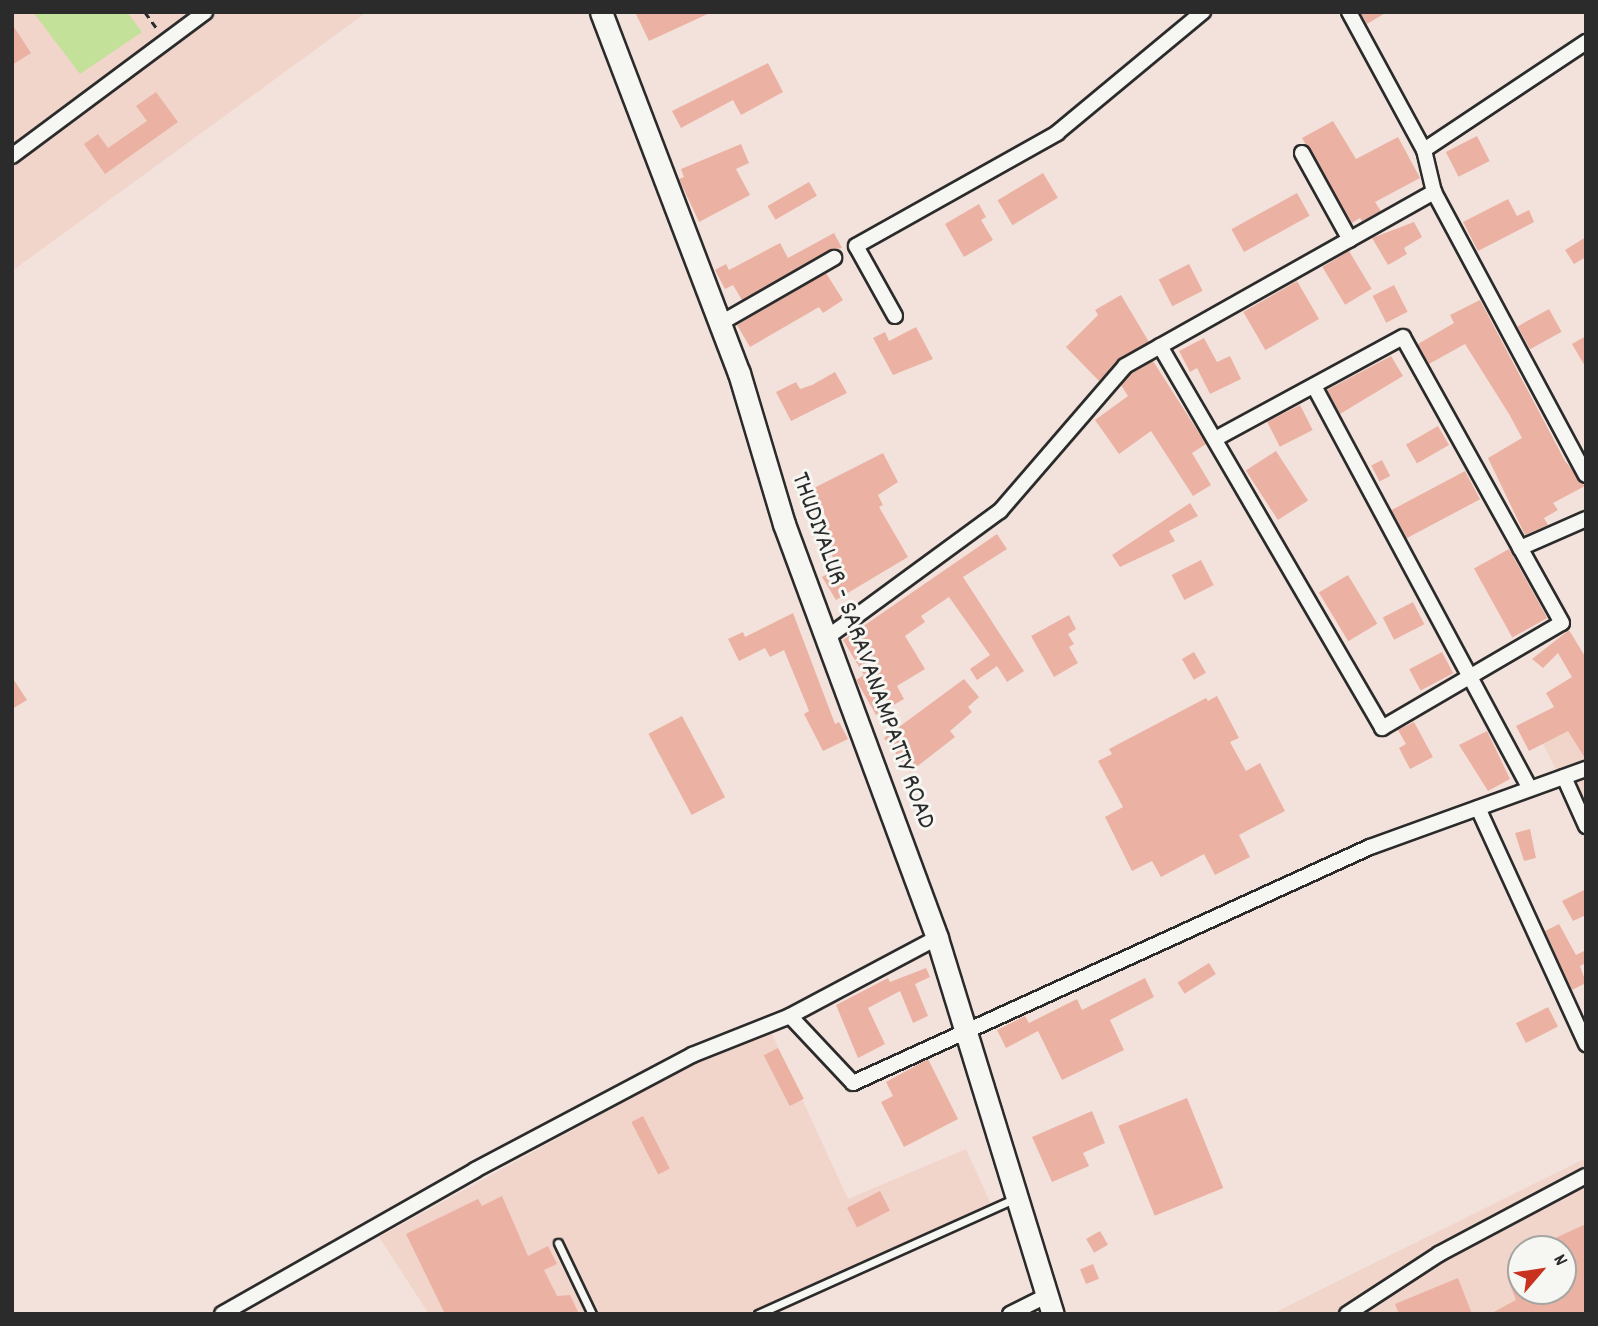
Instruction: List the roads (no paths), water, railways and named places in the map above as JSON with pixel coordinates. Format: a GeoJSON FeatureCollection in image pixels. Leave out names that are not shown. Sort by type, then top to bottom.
{"type":"FeatureCollection","features":[{"type":"Feature","properties":{"kind":"main road","name":"THUDIYALUR - SARAVANAMPATTY ROAD"},"geometry":{"type":"LineString","coordinates":[[601,12],[719,324],[825,639],[937,938],[1051,1304]]}},
{"type":"Feature","properties":{"kind":"street"},"geometry":{"type":"LineString","coordinates":[[12,156],[205,12]]}},
{"type":"Feature","properties":{"kind":"street"},"geometry":{"type":"LineString","coordinates":[[895,316],[856,246],[1057,133],[1203,12]]}},
{"type":"Feature","properties":{"kind":"street"},"geometry":{"type":"LineString","coordinates":[[1349,12],[1424,150],[1434,192],[1586,475]]}},
{"type":"Feature","properties":{"kind":"street"},"geometry":{"type":"LineString","coordinates":[[1424,150],[1586,42]]}},
{"type":"Feature","properties":{"kind":"street"},"geometry":{"type":"LineString","coordinates":[[1302,153],[1350,240]]}},
{"type":"Feature","properties":{"kind":"street"},"geometry":{"type":"LineString","coordinates":[[825,639],[1000,511],[1125,366],[1434,192]]}},
{"type":"Feature","properties":{"kind":"street"},"geometry":{"type":"LineString","coordinates":[[719,324],[834,258]]}},
{"type":"Feature","properties":{"kind":"street"},"geometry":{"type":"LineString","coordinates":[[1160,346],[1214,439],[1382,728],[1562,623],[1403,337],[1214,439]]}},
{"type":"Feature","properties":{"kind":"street"},"geometry":{"type":"LineString","coordinates":[[1314,386],[1472,675],[1530,789]]}},
{"type":"Feature","properties":{"kind":"street"},"geometry":{"type":"LineString","coordinates":[[1520,548],[1586,519]]}},
{"type":"Feature","properties":{"kind":"street"},"geometry":{"type":"LineString","coordinates":[[790,1016],[853,1083],[967,1034],[1370,847],[1586,768]]}},
{"type":"Feature","properties":{"kind":"street"},"geometry":{"type":"LineString","coordinates":[[1564,776],[1586,826]]}},
{"type":"Feature","properties":{"kind":"street"},"geometry":{"type":"LineString","coordinates":[[1478,808],[1586,1044]]}},
{"type":"Feature","properties":{"kind":"street"},"geometry":{"type":"LineString","coordinates":[[222,1314],[475,1170],[692,1055],[790,1016],[937,938]]}},
{"type":"Feature","properties":{"kind":"street"},"geometry":{"type":"LineString","coordinates":[[1347,1314],[1439,1254],[1586,1176]]}},
{"type":"Feature","properties":{"kind":"street"},"geometry":{"type":"LineString","coordinates":[[1010,1314],[1051,1304]]}},
{"type":"Feature","properties":{"kind":"lane"},"geometry":{"type":"LineString","coordinates":[[758,1314],[1018,1197]]}},
{"type":"Feature","properties":{"kind":"lane"},"geometry":{"type":"LineString","coordinates":[[558,1243],[592,1314]]}}]}
